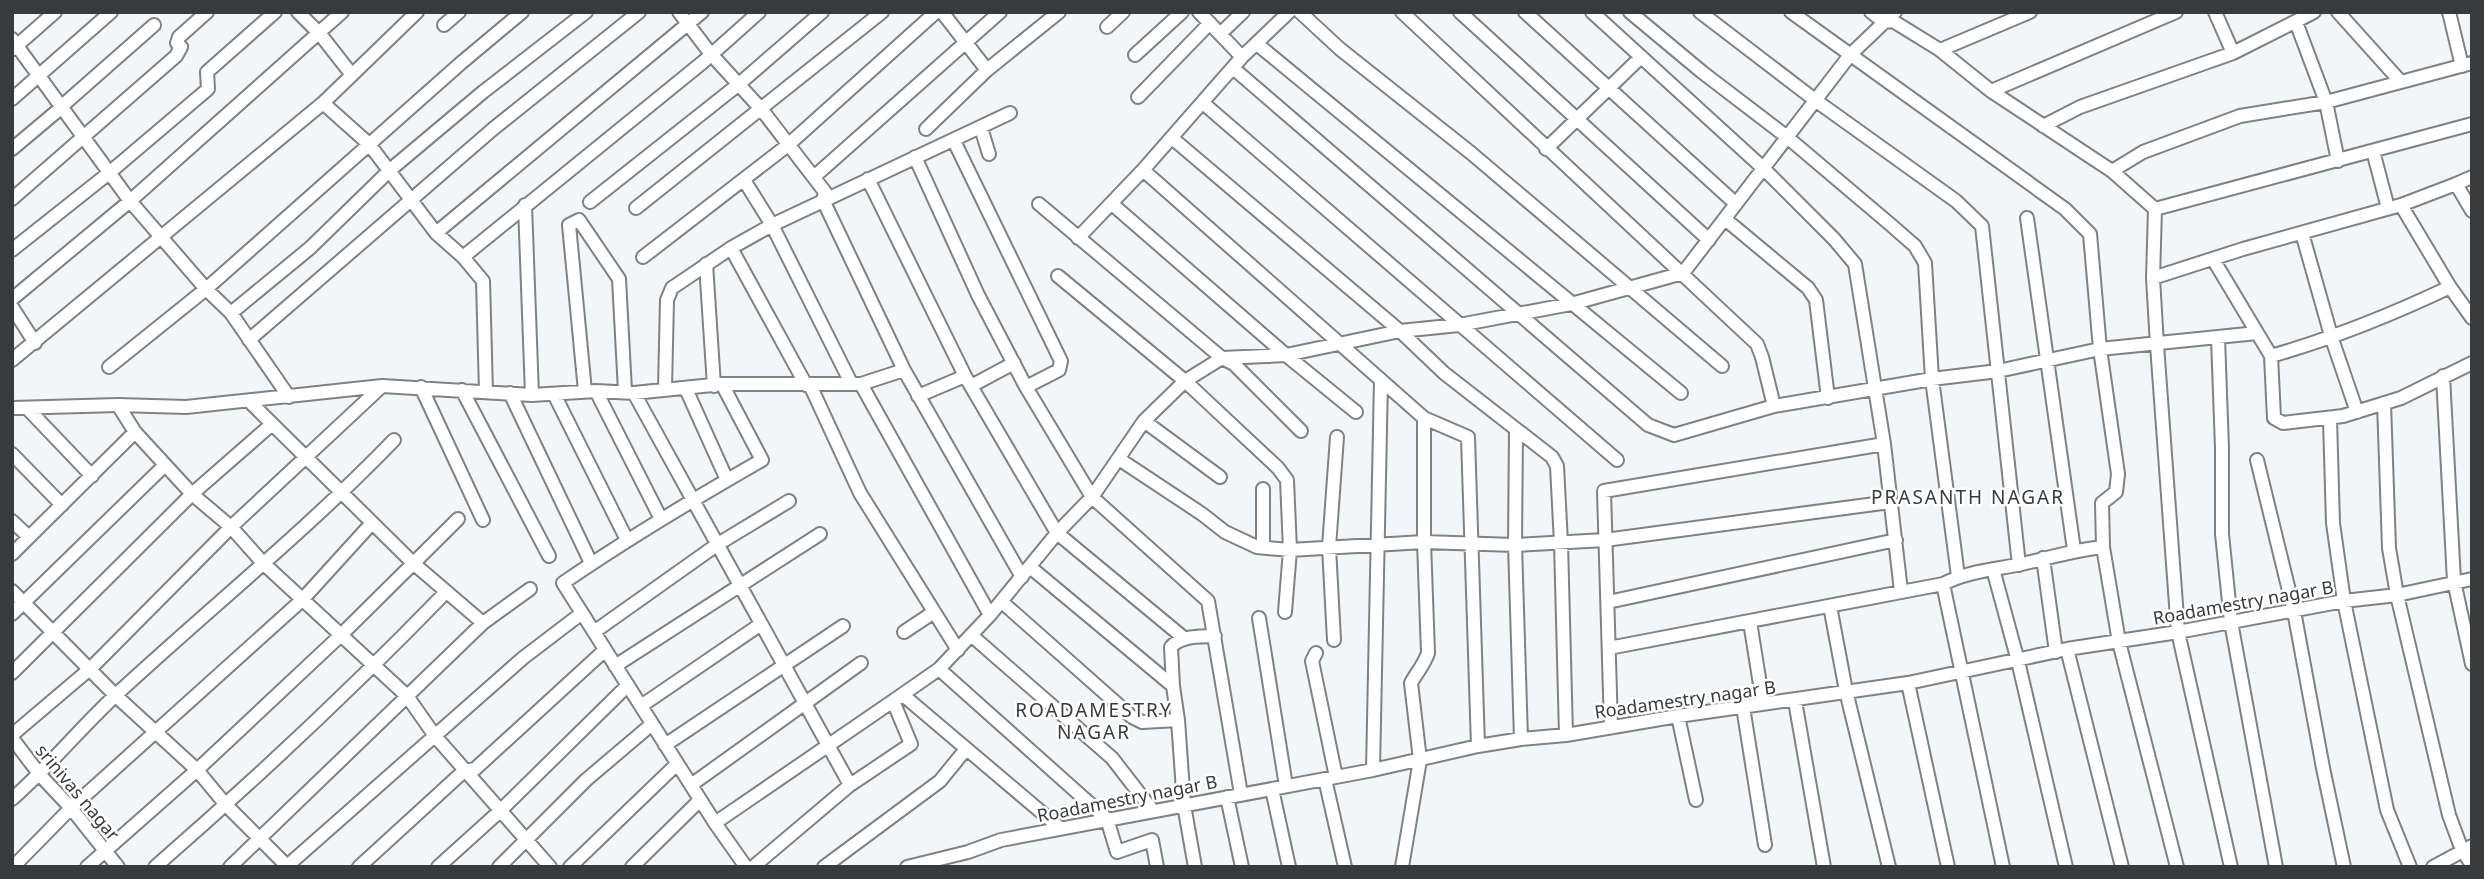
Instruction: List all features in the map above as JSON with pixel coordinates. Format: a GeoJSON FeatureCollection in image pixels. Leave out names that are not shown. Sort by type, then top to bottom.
{"type":"FeatureCollection","features":[{"type":"Feature","properties":{"kind":"street"},"geometry":{"type":"LineString","coordinates":[[55,12],[14,44],[130,201],[206,289],[231,313],[289,397]]}},
{"type":"Feature","properties":{"kind":"street"},"geometry":{"type":"LineString","coordinates":[[12,99],[111,12]]}},
{"type":"Feature","properties":{"kind":"street"},"geometry":{"type":"LineString","coordinates":[[12,199],[176,56],[181,47],[177,43],[179,37],[207,12]]}},
{"type":"Feature","properties":{"kind":"street"},"geometry":{"type":"LineString","coordinates":[[12,250],[208,89],[207,72],[275,12]]}},
{"type":"Feature","properties":{"kind":"street"},"geometry":{"type":"LineString","coordinates":[[299,12],[352,75]]}},
{"type":"Feature","properties":{"kind":"street"},"geometry":{"type":"LineString","coordinates":[[12,299],[130,201],[342,12]]}},
{"type":"Feature","properties":{"kind":"street"},"geometry":{"type":"LineString","coordinates":[[12,360],[162,239],[323,103],[417,12]]}},
{"type":"Feature","properties":{"kind":"street"},"geometry":{"type":"LineString","coordinates":[[444,25],[459,12]]}},
{"type":"Feature","properties":{"kind":"street"},"geometry":{"type":"LineString","coordinates":[[109,368],[206,289],[522,12]]}},
{"type":"Feature","properties":{"kind":"street"},"geometry":{"type":"LineString","coordinates":[[231,313],[310,248],[390,170],[483,92],[586,12]]}},
{"type":"Feature","properties":{"kind":"street"},"geometry":{"type":"LineString","coordinates":[[249,340],[503,121],[639,12]]}},
{"type":"Feature","properties":{"kind":"street"},"geometry":{"type":"LineString","coordinates":[[679,12],[710,53],[762,110],[825,192],[823,200],[904,370],[1026,572],[1173,686]]}},
{"type":"Feature","properties":{"kind":"street"},"geometry":{"type":"LineString","coordinates":[[436,233],[702,12]]}},
{"type":"Feature","properties":{"kind":"street"},"geometry":{"type":"LineString","coordinates":[[463,257],[760,12]]}},
{"type":"Feature","properties":{"kind":"street"},"geometry":{"type":"LineString","coordinates":[[590,202],[739,84],[822,12]]}},
{"type":"Feature","properties":{"kind":"street"},"geometry":{"type":"LineString","coordinates":[[636,208],[882,12]]}},
{"type":"Feature","properties":{"kind":"street"},"geometry":{"type":"LineString","coordinates":[[643,257],[788,145],[936,12]]}},
{"type":"Feature","properties":{"kind":"street"},"geometry":{"type":"LineString","coordinates":[[942,12],[987,70]]}},
{"type":"Feature","properties":{"kind":"street"},"geometry":{"type":"LineString","coordinates":[[815,176],[1000,12]]}},
{"type":"Feature","properties":{"kind":"street"},"geometry":{"type":"LineString","coordinates":[[926,129],[987,70],[1059,12]]}},
{"type":"Feature","properties":{"kind":"street"},"geometry":{"type":"LineString","coordinates":[[1107,27],[1122,12]]}},
{"type":"Feature","properties":{"kind":"street"},"geometry":{"type":"LineString","coordinates":[[1135,55],[1182,12]]}},
{"type":"Feature","properties":{"kind":"street"},"geometry":{"type":"LineString","coordinates":[[1199,12],[1242,57]]}},
{"type":"Feature","properties":{"kind":"street"},"geometry":{"type":"LineString","coordinates":[[1220,33],[1243,12]]}},
{"type":"Feature","properties":{"kind":"street"},"geometry":{"type":"LineString","coordinates":[[1078,238],[1172,138],[1242,57],[1289,12]]}},
{"type":"Feature","properties":{"kind":"street"},"geometry":{"type":"LineString","coordinates":[[1300,12],[1340,49],[1471,153],[1722,366]]}},
{"type":"Feature","properties":{"kind":"street"},"geometry":{"type":"LineString","coordinates":[[1402,12],[1757,344],[1774,406]]}},
{"type":"Feature","properties":{"kind":"street"},"geometry":{"type":"LineString","coordinates":[[1460,12],[1709,240]]}},
{"type":"Feature","properties":{"kind":"street"},"geometry":{"type":"LineString","coordinates":[[1525,12],[1735,203]]}},
{"type":"Feature","properties":{"kind":"street"},"geometry":{"type":"LineString","coordinates":[[1592,12],[1763,168],[1835,239],[1855,264],[1884,444],[1901,591]]}},
{"type":"Feature","properties":{"kind":"street"},"geometry":{"type":"LineString","coordinates":[[1630,12],[1680,55],[1787,137],[1914,246],[1925,263],[1932,379],[1958,576]]}},
{"type":"Feature","properties":{"kind":"street"},"geometry":{"type":"LineString","coordinates":[[1700,12],[1815,100],[1956,201],[1982,226],[2019,565]]}},
{"type":"Feature","properties":{"kind":"street"},"geometry":{"type":"LineString","coordinates":[[1791,12],[2065,209],[2091,234],[2100,349],[2118,474],[2116,492],[2102,503],[2100,516],[2103,547],[2119,642],[2177,867]]}},
{"type":"Feature","properties":{"kind":"street"},"geometry":{"type":"LineString","coordinates":[[1871,12],[1884,22],[1893,21],[1940,50],[1991,91],[2112,171],[2155,209]]}},
{"type":"Feature","properties":{"kind":"street"},"geometry":{"type":"LineString","coordinates":[[715,823],[939,668],[1002,602],[1057,533],[1091,497],[1143,421],[1185,381],[1222,358],[1286,355],[1399,331],[1459,325],[1571,304],[1683,274],[1850,55],[1895,12]]}},
{"type":"Feature","properties":{"kind":"street"},"geometry":{"type":"LineString","coordinates":[[1940,50],[2029,12]]}},
{"type":"Feature","properties":{"kind":"street"},"geometry":{"type":"LineString","coordinates":[[1991,91],[2176,12]]}},
{"type":"Feature","properties":{"kind":"street"},"geometry":{"type":"LineString","coordinates":[[2216,12],[2233,53]]}},
{"type":"Feature","properties":{"kind":"street"},"geometry":{"type":"LineString","coordinates":[[2043,126],[2080,107],[2233,53],[2314,12]]}},
{"type":"Feature","properties":{"kind":"street"},"geometry":{"type":"LineString","coordinates":[[2338,12],[2400,81]]}},
{"type":"Feature","properties":{"kind":"street"},"geometry":{"type":"LineString","coordinates":[[2112,171],[2143,152],[2240,116],[2326,102],[2467,64],[2449,12]]}},
{"type":"Feature","properties":{"kind":"street"},"geometry":{"type":"LineString","coordinates":[[2296,22],[2326,102],[2338,161]]}},
{"type":"Feature","properties":{"kind":"street"},"geometry":{"type":"LineString","coordinates":[[1138,97],[1210,23]]}},
{"type":"Feature","properties":{"kind":"street"},"geometry":{"type":"LineString","coordinates":[[12,149],[155,25]]}},
{"type":"Feature","properties":{"kind":"street"},"geometry":{"type":"LineString","coordinates":[[1257,44],[1681,393]]}},
{"type":"Feature","properties":{"kind":"street"},"geometry":{"type":"LineString","coordinates":[[1546,149],[1641,57]]}},
{"type":"Feature","properties":{"kind":"street"},"geometry":{"type":"LineString","coordinates":[[1233,68],[1648,425],[1674,435],[1774,406],[1932,379],[1998,371],[2100,349],[2257,333]]}},
{"type":"Feature","properties":{"kind":"street"},"geometry":{"type":"LineString","coordinates":[[323,103],[369,144],[436,233],[463,257],[483,281],[486,392]]}},
{"type":"Feature","properties":{"kind":"street"},"geometry":{"type":"LineString","coordinates":[[1203,103],[1618,460]]}},
{"type":"Feature","properties":{"kind":"street"},"geometry":{"type":"LineString","coordinates":[[665,388],[668,292],[706,264],[772,225],[1010,113]]}},
{"type":"Feature","properties":{"kind":"street"},"geometry":{"type":"LineString","coordinates":[[2155,209],[2472,124]]}},
{"type":"Feature","properties":{"kind":"street"},"geometry":{"type":"LineString","coordinates":[[982,128],[989,154]]}},
{"type":"Feature","properties":{"kind":"street"},"geometry":{"type":"LineString","coordinates":[[1172,138],[1399,331],[1444,373],[1552,457],[1557,466],[1561,542],[1566,735]]}},
{"type":"Feature","properties":{"kind":"street"},"geometry":{"type":"LineString","coordinates":[[954,141],[1061,361],[1059,370],[1026,387]]}},
{"type":"Feature","properties":{"kind":"street"},"geometry":{"type":"LineString","coordinates":[[2373,151],[2395,206],[2472,318]]}},
{"type":"Feature","properties":{"kind":"street"},"geometry":{"type":"LineString","coordinates":[[915,157],[978,295],[1026,387],[1091,497],[1208,601],[1241,794]]}},
{"type":"Feature","properties":{"kind":"street"},"geometry":{"type":"LineString","coordinates":[[1143,170],[1424,418],[1468,437],[1478,746]]}},
{"type":"Feature","properties":{"kind":"street"},"geometry":{"type":"LineString","coordinates":[[2153,278],[2395,206],[2472,177]]}},
{"type":"Feature","properties":{"kind":"street"},"geometry":{"type":"LineString","coordinates":[[868,178],[968,381],[1057,533],[1185,639]]}},
{"type":"Feature","properties":{"kind":"street"},"geometry":{"type":"LineString","coordinates":[[744,180],[772,225],[856,383],[990,615]]}},
{"type":"Feature","properties":{"kind":"street"},"geometry":{"type":"LineString","coordinates":[[2456,184],[2472,211]]}},
{"type":"Feature","properties":{"kind":"street"},"geometry":{"type":"LineString","coordinates":[[1039,204],[1222,358],[1234,364],[1301,431]]}},
{"type":"Feature","properties":{"kind":"street"},"geometry":{"type":"LineString","coordinates":[[1112,204],[1356,412]]}},
{"type":"Feature","properties":{"kind":"street"},"geometry":{"type":"LineString","coordinates":[[525,205],[532,395]]}},
{"type":"Feature","properties":{"kind":"street"},"geometry":{"type":"LineString","coordinates":[[2155,209],[2153,278],[2178,632],[2231,867]]}},
{"type":"Feature","properties":{"kind":"street"},"geometry":{"type":"LineString","coordinates":[[2027,218],[2074,550]]}},
{"type":"Feature","properties":{"kind":"street"},"geometry":{"type":"LineString","coordinates":[[1725,219],[1808,288],[1816,300],[1828,398]]}},
{"type":"Feature","properties":{"kind":"street"},"geometry":{"type":"LineString","coordinates":[[661,519],[590,391],[569,225],[579,220],[619,279],[630,392],[718,544],[850,785]]}},
{"type":"Feature","properties":{"kind":"street"},"geometry":{"type":"LineString","coordinates":[[2302,233],[2332,339],[2357,412]]}},
{"type":"Feature","properties":{"kind":"street"},"geometry":{"type":"LineString","coordinates":[[731,248],[808,385],[860,493],[958,650]]}},
{"type":"Feature","properties":{"kind":"street"},"geometry":{"type":"LineString","coordinates":[[2213,258],[2271,356],[2274,418],[2278,423],[2330,419],[2357,412],[2402,398],[2472,363]]}},
{"type":"Feature","properties":{"kind":"street"},"geometry":{"type":"LineString","coordinates":[[706,264],[718,385],[762,460],[661,519],[562,583],[700,800],[746,867]]}},
{"type":"Feature","properties":{"kind":"street"},"geometry":{"type":"LineString","coordinates":[[1058,276],[1185,381],[1278,468],[1287,480],[1290,550],[1285,612]]}},
{"type":"Feature","properties":{"kind":"street"},"geometry":{"type":"LineString","coordinates":[[2271,356],[2332,339],[2450,287]]}},
{"type":"Feature","properties":{"kind":"street"},"geometry":{"type":"LineString","coordinates":[[12,307],[35,343]]}},
{"type":"Feature","properties":{"kind":"street"},"geometry":{"type":"LineString","coordinates":[[2218,338],[2222,534],[2231,622],[2276,867]]}},
{"type":"Feature","properties":{"kind":"street"},"geometry":{"type":"LineString","coordinates":[[918,396],[1014,363]]}},
{"type":"Feature","properties":{"kind":"street"},"geometry":{"type":"LineString","coordinates":[[12,408],[118,405],[186,407],[382,386],[532,395],[590,391],[630,392],[718,385],[856,383],[904,370]]}},
{"type":"Feature","properties":{"kind":"street"},"geometry":{"type":"LineString","coordinates":[[2443,376],[2454,581],[2472,664]]}},
{"type":"Feature","properties":{"kind":"street"},"geometry":{"type":"LineString","coordinates":[[1373,770],[1381,380]]}},
{"type":"Feature","properties":{"kind":"street"},"geometry":{"type":"LineString","coordinates":[[12,736],[91,668],[230,527],[382,386]]}},
{"type":"Feature","properties":{"kind":"street"},"geometry":{"type":"LineString","coordinates":[[421,387],[484,520]]}},
{"type":"Feature","properties":{"kind":"street"},"geometry":{"type":"LineString","coordinates":[[686,388],[727,480]]}},
{"type":"Feature","properties":{"kind":"street"},"geometry":{"type":"LineString","coordinates":[[462,390],[549,556]]}},
{"type":"Feature","properties":{"kind":"street"},"geometry":{"type":"LineString","coordinates":[[510,393],[591,563]]}},
{"type":"Feature","properties":{"kind":"street"},"geometry":{"type":"LineString","coordinates":[[554,394],[627,540]]}},
{"type":"Feature","properties":{"kind":"street"},"geometry":{"type":"LineString","coordinates":[[250,402],[412,563],[483,623]]}},
{"type":"Feature","properties":{"kind":"street"},"geometry":{"type":"LineString","coordinates":[[2385,403],[2389,548],[2396,595],[2449,815],[2467,848],[2472,865]]}},
{"type":"Feature","properties":{"kind":"street"},"geometry":{"type":"LineString","coordinates":[[118,405],[135,432],[192,494],[407,696],[464,771],[550,867]]}},
{"type":"Feature","properties":{"kind":"street"},"geometry":{"type":"LineString","coordinates":[[27,408],[92,476]]}},
{"type":"Feature","properties":{"kind":"street"},"geometry":{"type":"LineString","coordinates":[[1402,867],[1420,760],[1411,683],[1416,672],[1423,667],[1428,653],[1424,542],[1424,418]]}},
{"type":"Feature","properties":{"kind":"street"},"geometry":{"type":"LineString","coordinates":[[2330,419],[2333,523],[2344,601],[2387,810],[2410,867]]}},
{"type":"Feature","properties":{"kind":"street"},"geometry":{"type":"LineString","coordinates":[[1143,421],[1220,477]]}},
{"type":"Feature","properties":{"kind":"street"},"geometry":{"type":"LineString","coordinates":[[12,673],[192,494],[272,424]]}},
{"type":"Feature","properties":{"kind":"street"},"geometry":{"type":"LineString","coordinates":[[1517,430],[1515,545],[1521,739]]}},
{"type":"Feature","properties":{"kind":"street"},"geometry":{"type":"LineString","coordinates":[[12,554],[135,432]]}},
{"type":"Feature","properties":{"kind":"street"},"geometry":{"type":"LineString","coordinates":[[1334,640],[1329,547],[1337,437]]}},
{"type":"Feature","properties":{"kind":"street"},"geometry":{"type":"LineString","coordinates":[[12,799],[40,775],[115,695],[343,492],[394,440]]}},
{"type":"Feature","properties":{"kind":"street"},"geometry":{"type":"LineString","coordinates":[[1611,727],[1604,491],[1884,444]]}},
{"type":"Feature","properties":{"kind":"street"},"geometry":{"type":"LineString","coordinates":[[12,454],[62,505]]}},
{"type":"Feature","properties":{"kind":"street"},"geometry":{"type":"LineString","coordinates":[[1119,459],[1225,532],[1257,547],[1290,550],[1424,542],[1515,545],[1605,540],[1890,502]]}},
{"type":"Feature","properties":{"kind":"street"},"geometry":{"type":"LineString","coordinates":[[2257,460],[2294,611],[2344,867]]}},
{"type":"Feature","properties":{"kind":"street"},"geometry":{"type":"LineString","coordinates":[[12,614],[165,465]]}},
{"type":"Feature","properties":{"kind":"street"},"geometry":{"type":"LineString","coordinates":[[1263,489],[1263,548]]}},
{"type":"Feature","properties":{"kind":"street"},"geometry":{"type":"LineString","coordinates":[[594,632],[718,544],[789,501]]}},
{"type":"Feature","properties":{"kind":"street"},"geometry":{"type":"LineString","coordinates":[[87,867],[197,770],[341,635],[458,519]]}},
{"type":"Feature","properties":{"kind":"street"},"geometry":{"type":"LineString","coordinates":[[12,521],[29,537]]}},
{"type":"Feature","properties":{"kind":"street"},"geometry":{"type":"LineString","coordinates":[[13,867],[71,808],[302,600],[372,523]]}},
{"type":"Feature","properties":{"kind":"street"},"geometry":{"type":"LineString","coordinates":[[615,666],[820,534]]}},
{"type":"Feature","properties":{"kind":"street"},"geometry":{"type":"LineString","coordinates":[[1608,602],[1896,540]]}},
{"type":"Feature","properties":{"kind":"street"},"geometry":{"type":"LineString","coordinates":[[1609,649],[1943,584],[1958,576],[2019,565],[2074,550],[2103,547]]}},
{"type":"Feature","properties":{"kind":"street"},"geometry":{"type":"LineString","coordinates":[[2043,558],[2062,650],[2122,867]]}},
{"type":"Feature","properties":{"kind":"street"},"geometry":{"type":"LineString","coordinates":[[1993,569],[2018,661],[2066,867]]}},
{"type":"Feature","properties":{"kind":"street","name":"Roadamestry nagar B"},"geometry":{"type":"LineString","coordinates":[[907,867],[968,852],[1001,840],[1373,770],[1478,746],[1908,683],[2062,650],[2178,632],[2344,601],[2396,595],[2472,579]]}},
{"type":"Feature","properties":{"kind":"street"},"geometry":{"type":"LineString","coordinates":[[1943,584],[2003,867]]}},
{"type":"Feature","properties":{"kind":"street"},"geometry":{"type":"LineString","coordinates":[[230,867],[483,623],[530,589]]}},
{"type":"Feature","properties":{"kind":"street"},"geometry":{"type":"LineString","coordinates":[[12,591],[115,695],[197,770],[226,805],[287,866],[523,658],[582,613]]}},
{"type":"Feature","properties":{"kind":"street"},"geometry":{"type":"LineString","coordinates":[[155,867],[226,805],[375,666],[446,592]]}},
{"type":"Feature","properties":{"kind":"street"},"geometry":{"type":"LineString","coordinates":[[1002,602],[1132,717],[1142,722],[1178,720]]}},
{"type":"Feature","properties":{"kind":"street"},"geometry":{"type":"LineString","coordinates":[[1829,606],[1846,691],[1889,867]]}},
{"type":"Feature","properties":{"kind":"street"},"geometry":{"type":"LineString","coordinates":[[904,632],[934,612]]}},
{"type":"Feature","properties":{"kind":"street"},"geometry":{"type":"LineString","coordinates":[[1259,618],[1286,786]]}},
{"type":"Feature","properties":{"kind":"street"},"geometry":{"type":"LineString","coordinates":[[1750,622],[1763,704]]}},
{"type":"Feature","properties":{"kind":"street"},"geometry":{"type":"LineString","coordinates":[[641,706],[761,624]]}},
{"type":"Feature","properties":{"kind":"street"},"geometry":{"type":"LineString","coordinates":[[665,745],[843,626]]}},
{"type":"Feature","properties":{"kind":"street"},"geometry":{"type":"LineString","coordinates":[[971,635],[1112,758],[1153,811]]}},
{"type":"Feature","properties":{"kind":"street"},"geometry":{"type":"LineString","coordinates":[[1195,867],[1184,805],[1171,647],[1175,642],[1185,639],[1215,636]]}},
{"type":"Feature","properties":{"kind":"street"},"geometry":{"type":"LineString","coordinates":[[359,867],[464,771],[475,769],[605,650]]}},
{"type":"Feature","properties":{"kind":"street"},"geometry":{"type":"LineString","coordinates":[[1316,653],[1312,661],[1345,867]]}},
{"type":"Feature","properties":{"kind":"street"},"geometry":{"type":"LineString","coordinates":[[691,785],[861,663]]}},
{"type":"Feature","properties":{"kind":"street"},"geometry":{"type":"LineString","coordinates":[[939,668],[1107,819],[1117,852],[1152,840],[1157,867]]}},
{"type":"Feature","properties":{"kind":"street"},"geometry":{"type":"LineString","coordinates":[[1908,683],[1948,867]]}},
{"type":"Feature","properties":{"kind":"street"},"geometry":{"type":"LineString","coordinates":[[438,867],[500,811],[627,686]]}},
{"type":"Feature","properties":{"kind":"street"},"geometry":{"type":"LineString","coordinates":[[898,698],[966,749],[1060,828]]}},
{"type":"Feature","properties":{"kind":"street"},"geometry":{"type":"LineString","coordinates":[[752,867],[850,785],[911,744],[898,698]]}},
{"type":"Feature","properties":{"kind":"street"},"geometry":{"type":"LineString","coordinates":[[1795,701],[1824,867]]}},
{"type":"Feature","properties":{"kind":"street"},"geometry":{"type":"LineString","coordinates":[[1743,708],[1765,845]]}},
{"type":"Feature","properties":{"kind":"street"},"geometry":{"type":"LineString","coordinates":[[1678,716],[1696,800]]}},
{"type":"Feature","properties":{"kind":"street"},"geometry":{"type":"LineString","coordinates":[[499,867],[586,780],[652,723]]}},
{"type":"Feature","properties":{"kind":"street","name":"srinivas nagar"},"geometry":{"type":"LineString","coordinates":[[12,736],[40,775],[71,808],[118,867]]}},
{"type":"Feature","properties":{"kind":"street"},"geometry":{"type":"LineString","coordinates":[[824,867],[940,782],[966,749]]}},
{"type":"Feature","properties":{"kind":"street"},"geometry":{"type":"LineString","coordinates":[[570,867],[677,764]]}},
{"type":"Feature","properties":{"kind":"street"},"geometry":{"type":"LineString","coordinates":[[1272,789],[1289,867]]}},
{"type":"Feature","properties":{"kind":"street"},"geometry":{"type":"LineString","coordinates":[[1227,797],[1242,867]]}},
{"type":"Feature","properties":{"kind":"street"},"geometry":{"type":"LineString","coordinates":[[632,867],[700,800]]}},
{"type":"Feature","properties":{"kind":"street"},"geometry":{"type":"LineString","coordinates":[[2433,867],[2467,848]]}},
{"type":"Feature","properties":{"kind":"district","name":"PRASANTH NAGAR"},"geometry":{"type":"Point","coordinates":[1968,497]}},
{"type":"Feature","properties":{"kind":"district","name":"ROADAMESTRY NAGAR"},"geometry":{"type":"Point","coordinates":[1094,721]}}]}
